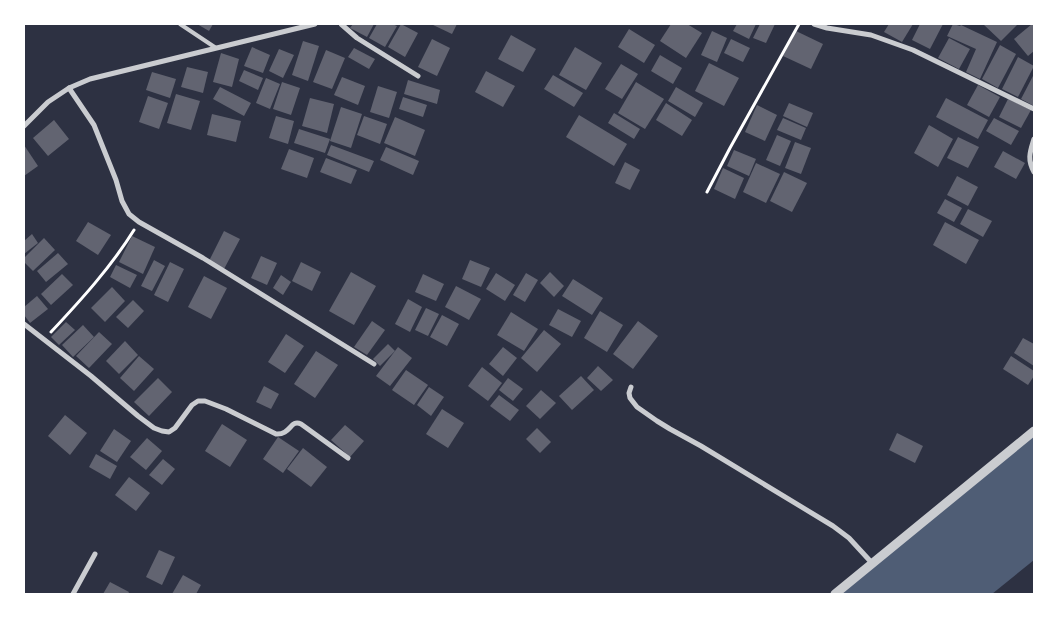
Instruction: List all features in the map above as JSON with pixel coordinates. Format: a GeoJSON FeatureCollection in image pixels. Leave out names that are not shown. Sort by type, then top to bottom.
{"type":"FeatureCollection","features":[{"type":"Feature","properties":{"kind":"street"},"geometry":{"type":"LineString","coordinates":[[24,126],[48,102],[69,88],[90,78],[315,24]]}},
{"type":"Feature","properties":{"kind":"street"},"geometry":{"type":"LineString","coordinates":[[341,24],[357,38],[418,76]]}},
{"type":"Feature","properties":{"kind":"street"},"geometry":{"type":"LineString","coordinates":[[814,24],[871,35],[913,50],[1034,109]]}},
{"type":"Feature","properties":{"kind":"street"},"geometry":{"type":"LineString","coordinates":[[69,88],[94,125],[116,180],[122,201],[129,214],[139,222],[203,258],[374,364]]}},
{"type":"Feature","properties":{"kind":"street"},"geometry":{"type":"LineString","coordinates":[[1034,138],[1030,151],[1030,164],[1034,172]]}},
{"type":"Feature","properties":{"kind":"street"},"geometry":{"type":"LineString","coordinates":[[24,324],[154,428],[169,432],[175,428],[192,405],[205,401],[226,409],[276,434],[287,432],[294,423],[298,422],[348,458]]}},
{"type":"Feature","properties":{"kind":"street"},"geometry":{"type":"LineString","coordinates":[[631,387],[630,398],[637,406],[670,429],[834,526],[849,538],[872,563]]}},
{"type":"Feature","properties":{"kind":"street"},"geometry":{"type":"LineString","coordinates":[[835,594],[1034,430]]}},
{"type":"Feature","properties":{"kind":"street"},"geometry":{"type":"LineString","coordinates":[[73,594],[95,554]]}},
{"type":"Feature","properties":{"kind":"lane"},"geometry":{"type":"LineString","coordinates":[[180,24],[216,48]]}},
{"type":"Feature","properties":{"kind":"path"},"geometry":{"type":"LineString","coordinates":[[707,192],[799,24]]}},
{"type":"Feature","properties":{"kind":"path"},"geometry":{"type":"LineString","coordinates":[[44,340],[110,264],[139,222]]}},
{"type":"Feature","properties":{"kind":"water"},"geometry":{"type":"Polygon","coordinates":[[[1034,431],[1034,560],[992,594],[833,594],[1034,431]]]}},
{"type":"Feature","properties":{"kind":"building"},"geometry":{"type":"Polygon","coordinates":[[[197,24],[213,24],[209,31],[197,24]]]}},
{"type":"Feature","properties":{"kind":"building"},"geometry":{"type":"Polygon","coordinates":[[[353,24],[374,24],[367,37],[350,28],[353,24]]]}},
{"type":"Feature","properties":{"kind":"building"},"geometry":{"type":"Polygon","coordinates":[[[377,24],[397,26],[385,47],[369,38],[377,24]]]}},
{"type":"Feature","properties":{"kind":"building"},"geometry":{"type":"Polygon","coordinates":[[[401,24],[418,33],[405,57],[388,47],[401,24]]]}},
{"type":"Feature","properties":{"kind":"building"},"geometry":{"type":"Polygon","coordinates":[[[431,24],[457,24],[452,34],[431,24]]]}},
{"type":"Feature","properties":{"kind":"building"},"geometry":{"type":"Polygon","coordinates":[[[671,24],[687,24],[702,33],[686,58],[660,41],[671,24]]]}},
{"type":"Feature","properties":{"kind":"building"},"geometry":{"type":"Polygon","coordinates":[[[737,24],[756,24],[749,39],[733,31],[737,24]]]}},
{"type":"Feature","properties":{"kind":"building"},"geometry":{"type":"Polygon","coordinates":[[[760,24],[775,24],[766,43],[753,38],[760,24]]]}},
{"type":"Feature","properties":{"kind":"building"},"geometry":{"type":"Polygon","coordinates":[[[889,24],[913,24],[902,42],[884,32],[889,24]]]}},
{"type":"Feature","properties":{"kind":"building"},"geometry":{"type":"Polygon","coordinates":[[[920,24],[943,24],[930,49],[912,40],[920,24]]]}},
{"type":"Feature","properties":{"kind":"building"},"geometry":{"type":"Polygon","coordinates":[[[953,24],[961,25],[997,42],[980,79],[966,72],[976,49],[947,36],[953,24]]]}},
{"type":"Feature","properties":{"kind":"building"},"geometry":{"type":"Polygon","coordinates":[[[983,24],[1018,24],[1001,41],[983,24]]]}},
{"type":"Feature","properties":{"kind":"building"},"geometry":{"type":"Polygon","coordinates":[[[1034,24],[1034,51],[1028,56],[1014,39],[1034,24]]]}},
{"type":"Feature","properties":{"kind":"building"},"geometry":{"type":"Polygon","coordinates":[[[629,29],[655,45],[644,63],[618,47],[629,29]]]}},
{"type":"Feature","properties":{"kind":"building"},"geometry":{"type":"Polygon","coordinates":[[[712,31],[727,38],[717,62],[701,55],[712,31]]]}},
{"type":"Feature","properties":{"kind":"building"},"geometry":{"type":"Polygon","coordinates":[[[796,31],[823,44],[811,69],[783,56],[796,31]]]}},
{"type":"Feature","properties":{"kind":"building"},"geometry":{"type":"Polygon","coordinates":[[[511,35],[536,49],[523,72],[498,59],[511,35]]]}},
{"type":"Feature","properties":{"kind":"building"},"geometry":{"type":"Polygon","coordinates":[[[949,38],[970,49],[959,69],[938,58],[949,38]]]}},
{"type":"Feature","properties":{"kind":"building"},"geometry":{"type":"Polygon","coordinates":[[[432,39],[450,48],[437,76],[418,67],[432,39]]]}},
{"type":"Feature","properties":{"kind":"building"},"geometry":{"type":"Polygon","coordinates":[[[731,39],[750,48],[743,62],[724,53],[731,39]]]}},
{"type":"Feature","properties":{"kind":"building"},"geometry":{"type":"Polygon","coordinates":[[[303,41],[319,46],[308,81],[292,75],[303,41]]]}},
{"type":"Feature","properties":{"kind":"building"},"geometry":{"type":"Polygon","coordinates":[[[1000,45],[1016,54],[998,88],[982,79],[1000,45]]]}},
{"type":"Feature","properties":{"kind":"building"},"geometry":{"type":"Polygon","coordinates":[[[252,47],[270,55],[263,73],[244,66],[252,47]]]}},
{"type":"Feature","properties":{"kind":"building"},"geometry":{"type":"Polygon","coordinates":[[[575,47],[602,63],[586,90],[559,75],[575,47]]]}},
{"type":"Feature","properties":{"kind":"building"},"geometry":{"type":"Polygon","coordinates":[[[354,48],[375,59],[369,69],[348,57],[354,48]]]}},
{"type":"Feature","properties":{"kind":"building"},"geometry":{"type":"Polygon","coordinates":[[[279,49],[294,55],[283,78],[269,71],[279,49]]]}},
{"type":"Feature","properties":{"kind":"building"},"geometry":{"type":"Polygon","coordinates":[[[326,50],[345,58],[332,89],[313,82],[326,50]]]}},
{"type":"Feature","properties":{"kind":"building"},"geometry":{"type":"Polygon","coordinates":[[[221,53],[239,59],[232,87],[213,82],[221,53]]]}},
{"type":"Feature","properties":{"kind":"building"},"geometry":{"type":"Polygon","coordinates":[[[660,55],[682,68],[673,84],[651,71],[660,55]]]}},
{"type":"Feature","properties":{"kind":"building"},"geometry":{"type":"Polygon","coordinates":[[[1018,57],[1034,66],[1018,97],[1002,89],[1018,57]]]}},
{"type":"Feature","properties":{"kind":"building"},"geometry":{"type":"Polygon","coordinates":[[[709,63],[739,78],[724,106],[695,91],[709,63]]]}},
{"type":"Feature","properties":{"kind":"building"},"geometry":{"type":"Polygon","coordinates":[[[621,64],[638,74],[622,99],[605,89],[621,64]]]}},
{"type":"Feature","properties":{"kind":"building"},"geometry":{"type":"Polygon","coordinates":[[[187,67],[208,72],[203,93],[181,87],[187,67]]]}},
{"type":"Feature","properties":{"kind":"building"},"geometry":{"type":"Polygon","coordinates":[[[244,70],[263,78],[258,90],[239,81],[244,70]]]}},
{"type":"Feature","properties":{"kind":"building"},"geometry":{"type":"Polygon","coordinates":[[[486,71],[515,86],[503,107],[475,92],[486,71]]]}},
{"type":"Feature","properties":{"kind":"building"},"geometry":{"type":"Polygon","coordinates":[[[152,72],[176,79],[170,98],[146,90],[152,72]]]}},
{"type":"Feature","properties":{"kind":"building"},"geometry":{"type":"Polygon","coordinates":[[[1034,74],[1034,106],[1021,99],[1034,74]]]}},
{"type":"Feature","properties":{"kind":"building"},"geometry":{"type":"Polygon","coordinates":[[[553,75],[583,93],[574,107],[544,89],[553,75]]]}},
{"type":"Feature","properties":{"kind":"building"},"geometry":{"type":"Polygon","coordinates":[[[342,77],[365,86],[358,105],[334,95],[342,77]]]}},
{"type":"Feature","properties":{"kind":"building"},"geometry":{"type":"Polygon","coordinates":[[[266,78],[280,84],[270,109],[256,103],[266,78]]]}},
{"type":"Feature","properties":{"kind":"building"},"geometry":{"type":"Polygon","coordinates":[[[408,80],[440,90],[437,104],[404,94],[408,80]]]}},
{"type":"Feature","properties":{"kind":"building"},"geometry":{"type":"Polygon","coordinates":[[[282,82],[300,88],[291,115],[273,109],[282,82]]]}},
{"type":"Feature","properties":{"kind":"building"},"geometry":{"type":"Polygon","coordinates":[[[636,82],[664,99],[645,129],[618,113],[636,82]]]}},
{"type":"Feature","properties":{"kind":"building"},"geometry":{"type":"Polygon","coordinates":[[[978,85],[1000,97],[989,117],[967,105],[978,85]]]}},
{"type":"Feature","properties":{"kind":"building"},"geometry":{"type":"Polygon","coordinates":[[[378,86],[397,92],[389,118],[370,112],[378,86]]]}},
{"type":"Feature","properties":{"kind":"building"},"geometry":{"type":"Polygon","coordinates":[[[220,87],[251,103],[244,116],[213,99],[220,87]]]}},
{"type":"Feature","properties":{"kind":"building"},"geometry":{"type":"Polygon","coordinates":[[[676,87],[703,103],[695,117],[668,101],[676,87]]]}},
{"type":"Feature","properties":{"kind":"building"},"geometry":{"type":"Polygon","coordinates":[[[176,94],[200,101],[191,130],[167,123],[176,94]]]}},
{"type":"Feature","properties":{"kind":"building"},"geometry":{"type":"Polygon","coordinates":[[[148,96],[168,103],[159,129],[139,122],[148,96]]]}},
{"type":"Feature","properties":{"kind":"building"},"geometry":{"type":"Polygon","coordinates":[[[403,97],[427,105],[423,117],[399,109],[403,97]]]}},
{"type":"Feature","properties":{"kind":"building"},"geometry":{"type":"Polygon","coordinates":[[[310,98],[334,104],[327,133],[302,126],[310,98]]]}},
{"type":"Feature","properties":{"kind":"building"},"geometry":{"type":"Polygon","coordinates":[[[946,98],[988,120],[978,139],[936,117],[946,98]]]}},
{"type":"Feature","properties":{"kind":"building"},"geometry":{"type":"Polygon","coordinates":[[[1008,99],[1031,110],[1021,128],[999,117],[1008,99]]]}},
{"type":"Feature","properties":{"kind":"building"},"geometry":{"type":"Polygon","coordinates":[[[666,103],[692,120],[682,136],[656,120],[666,103]]]}},
{"type":"Feature","properties":{"kind":"building"},"geometry":{"type":"Polygon","coordinates":[[[789,103],[813,113],[807,127],[783,116],[789,103]]]}},
{"type":"Feature","properties":{"kind":"building"},"geometry":{"type":"Polygon","coordinates":[[[757,105],[777,115],[765,141],[745,132],[757,105]]]}},
{"type":"Feature","properties":{"kind":"building"},"geometry":{"type":"Polygon","coordinates":[[[341,107],[362,114],[351,148],[330,141],[341,107]]]}},
{"type":"Feature","properties":{"kind":"building"},"geometry":{"type":"Polygon","coordinates":[[[614,113],[640,129],[634,139],[608,123],[614,113]]]}},
{"type":"Feature","properties":{"kind":"building"},"geometry":{"type":"Polygon","coordinates":[[[212,114],[241,121],[236,142],[207,135],[212,114]]]}},
{"type":"Feature","properties":{"kind":"building"},"geometry":{"type":"Polygon","coordinates":[[[579,115],[627,144],[614,166],[566,137],[579,115]]]}},
{"type":"Feature","properties":{"kind":"building"},"geometry":{"type":"Polygon","coordinates":[[[276,116],[294,121],[288,144],[269,138],[276,116]]]}},
{"type":"Feature","properties":{"kind":"building"},"geometry":{"type":"Polygon","coordinates":[[[364,116],[387,124],[380,144],[357,135],[364,116]]]}},
{"type":"Feature","properties":{"kind":"building"},"geometry":{"type":"Polygon","coordinates":[[[395,117],[425,130],[415,156],[384,143],[395,117]]]}},
{"type":"Feature","properties":{"kind":"building"},"geometry":{"type":"Polygon","coordinates":[[[783,118],[806,128],[801,140],[777,130],[783,118]]]}},
{"type":"Feature","properties":{"kind":"building"},"geometry":{"type":"Polygon","coordinates":[[[994,118],[1019,131],[1011,145],[986,131],[994,118]]]}},
{"type":"Feature","properties":{"kind":"building"},"geometry":{"type":"Polygon","coordinates":[[[54,120],[69,139],[48,156],[33,138],[54,120]]]}},
{"type":"Feature","properties":{"kind":"building"},"geometry":{"type":"Polygon","coordinates":[[[929,125],[953,139],[938,167],[914,153],[929,125]]]}},
{"type":"Feature","properties":{"kind":"building"},"geometry":{"type":"Polygon","coordinates":[[[299,129],[330,139],[325,153],[294,143],[299,129]]]}},
{"type":"Feature","properties":{"kind":"building"},"geometry":{"type":"Polygon","coordinates":[[[777,135],[791,141],[780,166],[766,160],[777,135]]]}},
{"type":"Feature","properties":{"kind":"building"},"geometry":{"type":"Polygon","coordinates":[[[958,137],[979,147],[968,168],[947,158],[958,137]]]}},
{"type":"Feature","properties":{"kind":"building"},"geometry":{"type":"Polygon","coordinates":[[[795,142],[811,148],[801,174],[785,168],[795,142]]]}},
{"type":"Feature","properties":{"kind":"building"},"geometry":{"type":"Polygon","coordinates":[[[24,145],[38,166],[24,176],[24,145]]]}},
{"type":"Feature","properties":{"kind":"building"},"geometry":{"type":"Polygon","coordinates":[[[331,145],[374,161],[369,172],[327,155],[331,145]]]}},
{"type":"Feature","properties":{"kind":"building"},"geometry":{"type":"Polygon","coordinates":[[[386,147],[419,161],[413,175],[380,160],[386,147]]]}},
{"type":"Feature","properties":{"kind":"building"},"geometry":{"type":"Polygon","coordinates":[[[289,149],[314,158],[307,178],[281,169],[289,149]]]}},
{"type":"Feature","properties":{"kind":"building"},"geometry":{"type":"Polygon","coordinates":[[[734,150],[756,159],[749,176],[727,166],[734,150]]]}},
{"type":"Feature","properties":{"kind":"building"},"geometry":{"type":"Polygon","coordinates":[[[1003,151],[1025,163],[1016,179],[994,167],[1003,151]]]}},
{"type":"Feature","properties":{"kind":"building"},"geometry":{"type":"Polygon","coordinates":[[[326,158],[357,170],[351,184],[320,172],[326,158]]]}},
{"type":"Feature","properties":{"kind":"building"},"geometry":{"type":"Polygon","coordinates":[[[625,162],[640,170],[630,190],[615,183],[625,162]]]}},
{"type":"Feature","properties":{"kind":"building"},"geometry":{"type":"Polygon","coordinates":[[[756,163],[780,174],[766,203],[743,192],[756,163]]]}},
{"type":"Feature","properties":{"kind":"building"},"geometry":{"type":"Polygon","coordinates":[[[723,168],[744,178],[735,199],[714,189],[723,168]]]}},
{"type":"Feature","properties":{"kind":"building"},"geometry":{"type":"Polygon","coordinates":[[[784,172],[807,183],[792,212],[770,201],[784,172]]]}},
{"type":"Feature","properties":{"kind":"building"},"geometry":{"type":"Polygon","coordinates":[[[957,176],[978,187],[968,206],[947,195],[957,176]]]}},
{"type":"Feature","properties":{"kind":"building"},"geometry":{"type":"Polygon","coordinates":[[[945,199],[962,208],[954,222],[937,213],[945,199]]]}},
{"type":"Feature","properties":{"kind":"building"},"geometry":{"type":"Polygon","coordinates":[[[968,209],[992,221],[983,237],[960,224],[968,209]]]}},
{"type":"Feature","properties":{"kind":"building"},"geometry":{"type":"Polygon","coordinates":[[[88,222],[111,235],[98,255],[76,241],[88,222]]]}},
{"type":"Feature","properties":{"kind":"building"},"geometry":{"type":"Polygon","coordinates":[[[945,222],[979,240],[966,264],[933,245],[945,222]]]}},
{"type":"Feature","properties":{"kind":"building"},"geometry":{"type":"Polygon","coordinates":[[[224,231],[240,239],[224,269],[209,261],[224,231]]]}},
{"type":"Feature","properties":{"kind":"building"},"geometry":{"type":"Polygon","coordinates":[[[32,234],[38,243],[24,254],[24,241],[32,234]]]}},
{"type":"Feature","properties":{"kind":"building"},"geometry":{"type":"Polygon","coordinates":[[[132,236],[155,247],[143,274],[119,262],[132,236]]]}},
{"type":"Feature","properties":{"kind":"building"},"geometry":{"type":"Polygon","coordinates":[[[44,238],[55,250],[33,271],[24,262],[24,258],[44,238]]]}},
{"type":"Feature","properties":{"kind":"building"},"geometry":{"type":"Polygon","coordinates":[[[58,253],[68,264],[46,282],[37,271],[58,253]]]}},
{"type":"Feature","properties":{"kind":"building"},"geometry":{"type":"Polygon","coordinates":[[[261,256],[277,263],[267,285],[251,278],[261,256]]]}},
{"type":"Feature","properties":{"kind":"building"},"geometry":{"type":"Polygon","coordinates":[[[154,260],[165,266],[152,291],[141,286],[154,260]]]}},
{"type":"Feature","properties":{"kind":"building"},"geometry":{"type":"Polygon","coordinates":[[[470,260],[490,268],[481,287],[462,279],[470,260]]]}},
{"type":"Feature","properties":{"kind":"building"},"geometry":{"type":"Polygon","coordinates":[[[170,262],[184,269],[168,302],[154,295],[170,262]]]}},
{"type":"Feature","properties":{"kind":"building"},"geometry":{"type":"Polygon","coordinates":[[[301,262],[321,272],[312,291],[292,281],[301,262]]]}},
{"type":"Feature","properties":{"kind":"building"},"geometry":{"type":"Polygon","coordinates":[[[116,265],[137,275],[130,288],[110,277],[116,265]]]}},
{"type":"Feature","properties":{"kind":"building"},"geometry":{"type":"Polygon","coordinates":[[[351,272],[376,286],[354,325],[329,311],[351,272]]]}},
{"type":"Feature","properties":{"kind":"building"},"geometry":{"type":"Polygon","coordinates":[[[550,272],[564,286],[554,297],[540,283],[550,272]]]}},
{"type":"Feature","properties":{"kind":"building"},"geometry":{"type":"Polygon","coordinates":[[[496,273],[515,285],[505,301],[486,289],[496,273]]]}},
{"type":"Feature","properties":{"kind":"building"},"geometry":{"type":"Polygon","coordinates":[[[526,273],[538,280],[525,302],[513,295],[526,273]]]}},
{"type":"Feature","properties":{"kind":"building"},"geometry":{"type":"Polygon","coordinates":[[[62,274],[73,285],[51,305],[41,294],[62,274]]]}},
{"type":"Feature","properties":{"kind":"building"},"geometry":{"type":"Polygon","coordinates":[[[423,274],[444,284],[436,301],[415,292],[423,274]]]}},
{"type":"Feature","properties":{"kind":"building"},"geometry":{"type":"Polygon","coordinates":[[[281,275],[291,282],[283,295],[273,288],[281,275]]]}},
{"type":"Feature","properties":{"kind":"building"},"geometry":{"type":"Polygon","coordinates":[[[204,276],[227,288],[211,319],[188,307],[204,276]]]}},
{"type":"Feature","properties":{"kind":"building"},"geometry":{"type":"Polygon","coordinates":[[[573,279],[603,298],[592,315],[562,296],[573,279]]]}},
{"type":"Feature","properties":{"kind":"building"},"geometry":{"type":"Polygon","coordinates":[[[456,286],[481,299],[469,320],[445,307],[456,286]]]}},
{"type":"Feature","properties":{"kind":"building"},"geometry":{"type":"Polygon","coordinates":[[[112,287],[125,301],[105,322],[91,308],[112,287]]]}},
{"type":"Feature","properties":{"kind":"building"},"geometry":{"type":"Polygon","coordinates":[[[37,296],[48,309],[30,323],[24,315],[24,307],[37,296]]]}},
{"type":"Feature","properties":{"kind":"building"},"geometry":{"type":"Polygon","coordinates":[[[408,299],[422,307],[410,332],[395,324],[408,299]]]}},
{"type":"Feature","properties":{"kind":"building"},"geometry":{"type":"Polygon","coordinates":[[[133,300],[144,311],[128,328],[116,317],[133,300]]]}},
{"type":"Feature","properties":{"kind":"building"},"geometry":{"type":"Polygon","coordinates":[[[426,308],[439,314],[428,336],[415,330],[426,308]]]}},
{"type":"Feature","properties":{"kind":"building"},"geometry":{"type":"Polygon","coordinates":[[[558,309],[581,321],[572,337],[549,325],[558,309]]]}},
{"type":"Feature","properties":{"kind":"building"},"geometry":{"type":"Polygon","coordinates":[[[600,311],[623,325],[607,352],[584,338],[600,311]]]}},
{"type":"Feature","properties":{"kind":"building"},"geometry":{"type":"Polygon","coordinates":[[[511,312],[538,329],[524,351],[497,335],[511,312]]]}},
{"type":"Feature","properties":{"kind":"building"},"geometry":{"type":"Polygon","coordinates":[[[442,315],[459,324],[447,346],[430,337],[442,315]]]}},
{"type":"Feature","properties":{"kind":"building"},"geometry":{"type":"Polygon","coordinates":[[[372,321],[385,330],[367,355],[354,347],[372,321]]]}},
{"type":"Feature","properties":{"kind":"building"},"geometry":{"type":"Polygon","coordinates":[[[638,321],[658,336],[633,369],[613,354],[638,321]]]}},
{"type":"Feature","properties":{"kind":"building"},"geometry":{"type":"Polygon","coordinates":[[[66,322],[75,330],[59,345],[51,337],[66,322]]]}},
{"type":"Feature","properties":{"kind":"building"},"geometry":{"type":"Polygon","coordinates":[[[83,325],[94,337],[73,357],[62,345],[83,325]]]}},
{"type":"Feature","properties":{"kind":"building"},"geometry":{"type":"Polygon","coordinates":[[[544,330],[561,344],[537,372],[521,358],[544,330]]]}},
{"type":"Feature","properties":{"kind":"building"},"geometry":{"type":"Polygon","coordinates":[[[99,332],[112,344],[89,368],[76,356],[99,332]]]}},
{"type":"Feature","properties":{"kind":"building"},"geometry":{"type":"Polygon","coordinates":[[[286,334],[304,346],[285,373],[268,362],[286,334]]]}},
{"type":"Feature","properties":{"kind":"building"},"geometry":{"type":"Polygon","coordinates":[[[1023,338],[1034,344],[1034,366],[1014,353],[1023,338]]]}},
{"type":"Feature","properties":{"kind":"building"},"geometry":{"type":"Polygon","coordinates":[[[125,341],[138,355],[119,374],[106,361],[125,341]]]}},
{"type":"Feature","properties":{"kind":"building"},"geometry":{"type":"Polygon","coordinates":[[[388,344],[395,351],[380,366],[373,359],[388,344]]]}},
{"type":"Feature","properties":{"kind":"building"},"geometry":{"type":"Polygon","coordinates":[[[398,347],[412,358],[390,386],[376,376],[398,347]]]}},
{"type":"Feature","properties":{"kind":"building"},"geometry":{"type":"Polygon","coordinates":[[[503,347],[517,358],[503,376],[489,364],[503,347]]]}},
{"type":"Feature","properties":{"kind":"building"},"geometry":{"type":"Polygon","coordinates":[[[316,351],[338,365],[315,398],[294,384],[316,351]]]}},
{"type":"Feature","properties":{"kind":"building"},"geometry":{"type":"Polygon","coordinates":[[[139,356],[154,369],[134,391],[120,378],[139,356]]]}},
{"type":"Feature","properties":{"kind":"building"},"geometry":{"type":"Polygon","coordinates":[[[1011,356],[1034,371],[1034,376],[1028,385],[1003,369],[1011,356]]]}},
{"type":"Feature","properties":{"kind":"building"},"geometry":{"type":"Polygon","coordinates":[[[598,366],[613,380],[601,391],[587,378],[598,366]]]}},
{"type":"Feature","properties":{"kind":"building"},"geometry":{"type":"Polygon","coordinates":[[[482,367],[502,383],[488,401],[468,386],[482,367]]]}},
{"type":"Feature","properties":{"kind":"building"},"geometry":{"type":"Polygon","coordinates":[[[406,370],[428,385],[414,405],[392,390],[406,370]]]}},
{"type":"Feature","properties":{"kind":"building"},"geometry":{"type":"Polygon","coordinates":[[[581,376],[594,390],[572,410],[559,396],[581,376]]]}},
{"type":"Feature","properties":{"kind":"building"},"geometry":{"type":"Polygon","coordinates":[[[158,378],[172,392],[149,416],[134,402],[158,378]]]}},
{"type":"Feature","properties":{"kind":"building"},"geometry":{"type":"Polygon","coordinates":[[[508,378],[523,389],[513,401],[499,390],[508,378]]]}},
{"type":"Feature","properties":{"kind":"building"},"geometry":{"type":"Polygon","coordinates":[[[264,386],[279,394],[271,409],[256,402],[264,386]]]}},
{"type":"Feature","properties":{"kind":"building"},"geometry":{"type":"Polygon","coordinates":[[[429,387],[444,397],[431,416],[417,405],[429,387]]]}},
{"type":"Feature","properties":{"kind":"building"},"geometry":{"type":"Polygon","coordinates":[[[541,390],[556,403],[540,419],[526,406],[541,390]]]}},
{"type":"Feature","properties":{"kind":"building"},"geometry":{"type":"Polygon","coordinates":[[[499,395],[519,410],[510,421],[490,406],[499,395]]]}},
{"type":"Feature","properties":{"kind":"building"},"geometry":{"type":"Polygon","coordinates":[[[442,409],[464,423],[448,448],[426,434],[442,409]]]}},
{"type":"Feature","properties":{"kind":"building"},"geometry":{"type":"Polygon","coordinates":[[[65,415],[87,433],[70,455],[48,436],[65,415]]]}},
{"type":"Feature","properties":{"kind":"building"},"geometry":{"type":"Polygon","coordinates":[[[222,424],[247,440],[230,467],[205,451],[222,424]]]}},
{"type":"Feature","properties":{"kind":"building"},"geometry":{"type":"Polygon","coordinates":[[[345,425],[364,441],[350,457],[331,440],[345,425]]]}},
{"type":"Feature","properties":{"kind":"building"},"geometry":{"type":"Polygon","coordinates":[[[537,428],[551,442],[540,453],[526,439],[537,428]]]}},
{"type":"Feature","properties":{"kind":"building"},"geometry":{"type":"Polygon","coordinates":[[[114,429],[131,441],[117,462],[100,451],[114,429]]]}},
{"type":"Feature","properties":{"kind":"building"},"geometry":{"type":"Polygon","coordinates":[[[897,433],[923,446],[915,463],[889,450],[897,433]]]}},
{"type":"Feature","properties":{"kind":"building"},"geometry":{"type":"Polygon","coordinates":[[[278,437],[299,451],[283,473],[263,459],[278,437]]]}},
{"type":"Feature","properties":{"kind":"building"},"geometry":{"type":"Polygon","coordinates":[[[147,438],[162,451],[146,470],[130,457],[147,438]]]}},
{"type":"Feature","properties":{"kind":"building"},"geometry":{"type":"Polygon","coordinates":[[[303,448],[327,467],[311,487],[287,469],[303,448]]]}},
{"type":"Feature","properties":{"kind":"building"},"geometry":{"type":"Polygon","coordinates":[[[96,454],[117,466],[110,479],[89,467],[96,454]]]}},
{"type":"Feature","properties":{"kind":"building"},"geometry":{"type":"Polygon","coordinates":[[[163,459],[175,469],[162,485],[149,475],[163,459]]]}},
{"type":"Feature","properties":{"kind":"building"},"geometry":{"type":"Polygon","coordinates":[[[129,477],[150,493],[136,511],[115,495],[129,477]]]}},
{"type":"Feature","properties":{"kind":"building"},"geometry":{"type":"Polygon","coordinates":[[[159,550],[175,557],[162,585],[146,577],[159,550]]]}},
{"type":"Feature","properties":{"kind":"building"},"geometry":{"type":"Polygon","coordinates":[[[183,575],[201,585],[196,594],[172,594],[183,575]]]}},
{"type":"Feature","properties":{"kind":"building"},"geometry":{"type":"Polygon","coordinates":[[[110,582],[129,592],[128,594],[103,594],[110,582]]]}}]}
